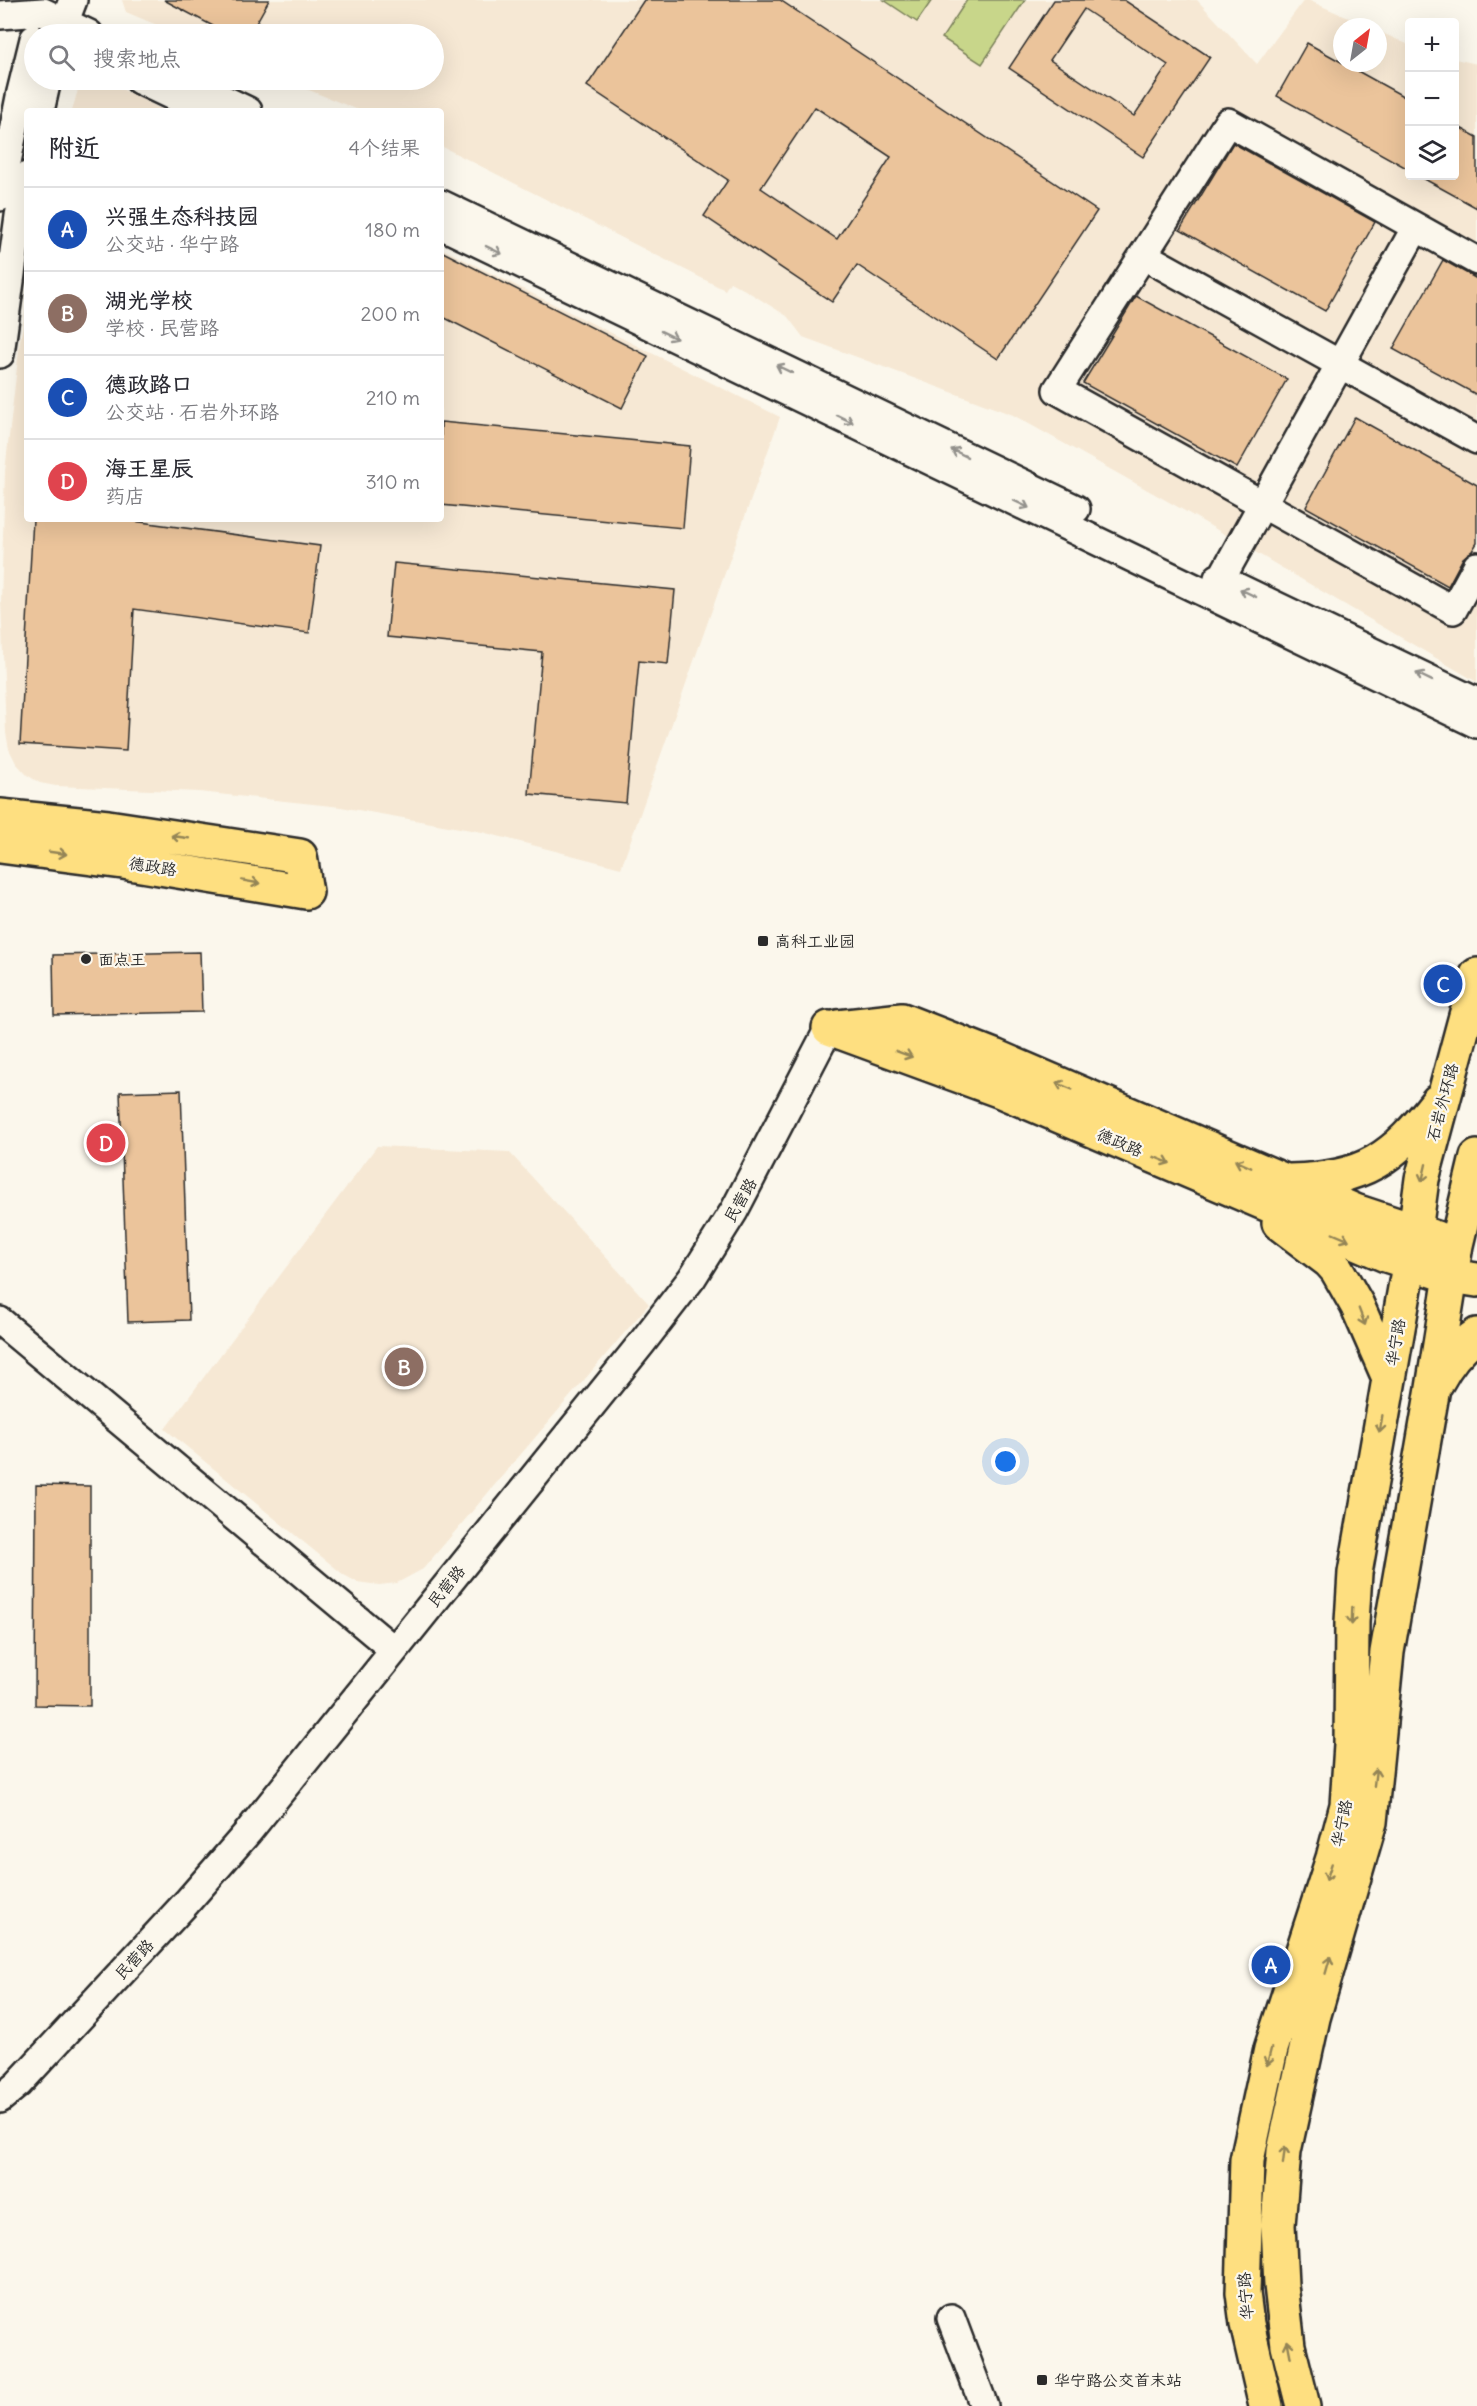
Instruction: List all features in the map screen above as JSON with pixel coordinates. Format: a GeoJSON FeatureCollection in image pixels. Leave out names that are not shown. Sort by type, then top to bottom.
{"type":"FeatureCollection","features":[{"type":"Feature","properties":{"kind":"main road","name":"德政路"},"geometry":{"type":"LineString","coordinates":[[0,816],[108,827],[300,856],[306,892],[177,870],[0,846]]}},
{"type":"Feature","properties":{"kind":"main road","name":"石岩外环路"},"geometry":{"type":"LineString","coordinates":[[1415,1231],[1422,1179],[1477,975]]}},
{"type":"Feature","properties":{"kind":"main road","name":"德政路"},"geometry":{"type":"LineString","coordinates":[[829,1028],[902,1020],[994,1056],[1355,1211],[1415,1231],[1465,1263]]}},
{"type":"Feature","properties":{"kind":"main road","name":"德政路"},"geometry":{"type":"LineString","coordinates":[[829,1028],[1001,1091],[1347,1239],[1409,1263],[1465,1263]]}},
{"type":"Feature","properties":{"kind":"main road"},"geometry":{"type":"LineString","coordinates":[[1284,1181],[1322,1180],[1342,1176],[1377,1162],[1404,1141],[1444,1093]]}},
{"type":"Feature","properties":{"kind":"main road"},"geometry":{"type":"LineString","coordinates":[[1465,1263],[1477,1157]]}},
{"type":"Feature","properties":{"kind":"main road"},"geometry":{"type":"LineString","coordinates":[[1234,1190],[1329,1261],[1337,1270],[1358,1305],[1389,1378]]}},
{"type":"Feature","properties":{"kind":"main road","name":"华宁路"},"geometry":{"type":"LineString","coordinates":[[1266,2406],[1247,2324],[1243,2293],[1247,2160],[1271,2049],[1333,1858],[1347,1805],[1351,1745],[1355,1573],[1415,1231]]}},
{"type":"Feature","properties":{"kind":"main road","name":"华宁路"},"geometry":{"type":"LineString","coordinates":[[1303,2406],[1288,2346],[1281,2285],[1278,2225],[1284,2151],[1313,2018],[1370,1822],[1387,1652],[1433,1388],[1465,1263]]}},
{"type":"Feature","properties":{"kind":"main road"},"geometry":{"type":"LineString","coordinates":[[1433,1388],[1447,1365],[1467,1342],[1477,1335]]}},
{"type":"Feature","properties":{"kind":"street"},"geometry":{"type":"LineString","coordinates":[[0,16],[49,23]]}},
{"type":"Feature","properties":{"kind":"street"},"geometry":{"type":"LineString","coordinates":[[0,197],[24,85]]}},
{"type":"Feature","properties":{"kind":"street"},"geometry":{"type":"LineString","coordinates":[[41,108],[45,90]]}},
{"type":"Feature","properties":{"kind":"street"},"geometry":{"type":"LineString","coordinates":[[160,90],[198,108]]}},
{"type":"Feature","properties":{"kind":"street"},"geometry":{"type":"LineString","coordinates":[[204,90],[242,108]]}},
{"type":"Feature","properties":{"kind":"street"},"geometry":{"type":"LineString","coordinates":[[1477,261],[1228,122],[1057,390],[1453,610],[1477,566]]}},
{"type":"Feature","properties":{"kind":"street"},"geometry":{"type":"LineString","coordinates":[[0,354],[15,238],[24,192]]}},
{"type":"Feature","properties":{"kind":"street"},"geometry":{"type":"LineString","coordinates":[[444,205],[1477,702]]}},
{"type":"Feature","properties":{"kind":"street"},"geometry":{"type":"LineString","coordinates":[[444,226],[1477,723]]}},
{"type":"Feature","properties":{"kind":"street"},"geometry":{"type":"LineString","coordinates":[[1221,579],[1416,227]]}},
{"type":"Feature","properties":{"kind":"street"},"geometry":{"type":"LineString","coordinates":[[1143,255],[1477,440]]}},
{"type":"Feature","properties":{"kind":"street","name":"民营路"},"geometry":{"type":"LineString","coordinates":[[0,2099],[18,2084],[188,1902],[248,1832],[641,1344],[692,1278],[735,1211],[829,1028]]}},
{"type":"Feature","properties":{"kind":"street"},"geometry":{"type":"LineString","coordinates":[[0,1321],[394,1650]]}},
{"type":"Feature","properties":{"kind":"street"},"geometry":{"type":"LineString","coordinates":[[951,2318],[984,2406]]}},
{"type":"Feature","properties":{"kind":"shaded area"},"geometry":{"type":"Polygon","coordinates":[[[122,0],[1197,0],[1257,64],[1304,0],[1308,0],[1349,18],[1333,18],[1333,72],[1387,72],[1387,35],[1405,43],[1405,180],[1459,180],[1459,60],[1477,64],[1477,682],[1178,507],[1013,415],[803,337],[787,316],[730,282],[725,290],[444,148],[444,108],[354,108],[309,90],[444,90],[444,24],[154,24],[126,12],[122,0]]]}},
{"type":"Feature","properties":{"kind":"shaded area"},"geometry":{"type":"Polygon","coordinates":[[[78,90],[124,90],[159,108],[73,108],[78,90]]]}},
{"type":"Feature","properties":{"kind":"shaded area"},"geometry":{"type":"Polygon","coordinates":[[[444,249],[780,417],[621,868],[482,832],[341,807],[199,792],[56,786],[40,783],[27,775],[16,763],[9,749],[6,733],[1,602],[5,471],[24,320],[24,522],[444,522],[444,249]]]}},
{"type":"Feature","properties":{"kind":"shaded area"},"geometry":{"type":"Polygon","coordinates":[[[377,1146],[509,1152],[649,1304],[423,1569],[397,1583],[379,1585],[357,1582],[344,1575],[165,1429],[377,1146]]]}},
{"type":"Feature","properties":{"kind":"green space"},"geometry":{"type":"Polygon","coordinates":[[[884,0],[932,0],[917,22],[884,0]]]}},
{"type":"Feature","properties":{"kind":"green space"},"geometry":{"type":"Polygon","coordinates":[[[967,0],[1025,0],[982,64],[942,38],[967,0]]]}},
{"type":"Feature","properties":{"kind":"building"},"geometry":{"type":"Polygon","coordinates":[[[164,0],[269,0],[256,24],[209,24],[164,0]]]}},
{"type":"Feature","properties":{"kind":"building"},"geometry":{"type":"Polygon","coordinates":[[[644,0],[780,0],[1097,211],[998,359],[857,265],[832,302],[704,216],[728,180],[587,86],[644,0]],[[815,107],[761,188],[837,239],[891,157],[815,107]]]}},
{"type":"Feature","properties":{"kind":"building"},"geometry":{"type":"Polygon","coordinates":[[[1054,0],[1124,0],[1210,57],[1143,157],[1009,68],[1054,0]],[[1084,9],[1050,60],[1134,116],[1168,65],[1084,9]]]}},
{"type":"Feature","properties":{"kind":"building"},"geometry":{"type":"Polygon","coordinates":[[[1307,43],[1333,57],[1333,72],[1359,72],[1405,97],[1405,167],[1277,96],[1307,43]]]}},
{"type":"Feature","properties":{"kind":"building"},"geometry":{"type":"Polygon","coordinates":[[[1459,127],[1477,137],[1477,208],[1426,180],[1459,180],[1459,127]]]}},
{"type":"Feature","properties":{"kind":"building"},"geometry":{"type":"Polygon","coordinates":[[[1233,143],[1375,222],[1325,311],[1180,230],[1233,143]]]}},
{"type":"Feature","properties":{"kind":"building"},"geometry":{"type":"Polygon","coordinates":[[[444,253],[648,356],[622,408],[444,318],[444,253]]]}},
{"type":"Feature","properties":{"kind":"building"},"geometry":{"type":"Polygon","coordinates":[[[1443,260],[1477,279],[1477,395],[1393,349],[1443,260]]]}},
{"type":"Feature","properties":{"kind":"building"},"geometry":{"type":"Polygon","coordinates":[[[1136,296],[1287,379],[1237,468],[1083,383],[1136,296]]]}},
{"type":"Feature","properties":{"kind":"building"},"geometry":{"type":"Polygon","coordinates":[[[1355,417],[1477,485],[1477,543],[1472,551],[1463,558],[1448,586],[1306,507],[1355,417]]]}},
{"type":"Feature","properties":{"kind":"building"},"geometry":{"type":"Polygon","coordinates":[[[444,422],[690,446],[683,528],[444,505],[444,422]]]}},
{"type":"Feature","properties":{"kind":"building"},"geometry":{"type":"Polygon","coordinates":[[[33,522],[140,522],[320,546],[309,633],[134,609],[126,751],[20,744],[33,522]]]}},
{"type":"Feature","properties":{"kind":"building"},"geometry":{"type":"Polygon","coordinates":[[[394,563],[675,590],[668,664],[639,661],[626,803],[529,794],[542,652],[387,637],[394,563]]]}},
{"type":"Feature","properties":{"kind":"building"},"geometry":{"type":"Polygon","coordinates":[[[200,952],[202,1012],[54,1015],[53,955],[200,952]]]}},
{"type":"Feature","properties":{"kind":"building"},"geometry":{"type":"Polygon","coordinates":[[[181,1090],[189,1320],[128,1322],[120,1092],[181,1090]]]}},
{"type":"Feature","properties":{"kind":"building"},"geometry":{"type":"Polygon","coordinates":[[[36,1485],[90,1486],[90,1706],[35,1705],[36,1485]]]}},
{"type":"Feature","properties":{"kind":"place","name":"高科工业园"},"geometry":{"type":"Point","coordinates":[763,941]}},
{"type":"Feature","properties":{"kind":"place","name":"面点王"},"geometry":{"type":"Point","coordinates":[86,959]}},
{"type":"Feature","properties":{"kind":"place","name":"德政路口"},"geometry":{"type":"Point","coordinates":[1443,984]}},
{"type":"Feature","properties":{"kind":"place","name":"海王星辰"},"geometry":{"type":"Point","coordinates":[106,1143]}},
{"type":"Feature","properties":{"kind":"place","name":"湖光学校"},"geometry":{"type":"Point","coordinates":[404,1367]}},
{"type":"Feature","properties":{"kind":"place","name":"兴强生态科技园"},"geometry":{"type":"Point","coordinates":[1271,1965]}},
{"type":"Feature","properties":{"kind":"place","name":"华宁路公交首末站"},"geometry":{"type":"Point","coordinates":[1042,2380]}}]}
